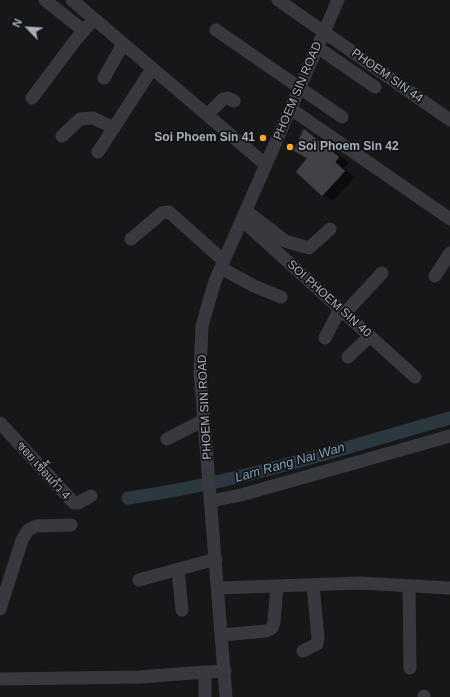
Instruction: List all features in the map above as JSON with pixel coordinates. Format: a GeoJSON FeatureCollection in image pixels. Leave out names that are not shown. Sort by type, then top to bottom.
{"type":"FeatureCollection","features":[{"type":"Feature","properties":{"kind":"street"},"geometry":{"type":"LineString","coordinates":[[45,0],[84,31]]}},
{"type":"Feature","properties":{"kind":"street"},"geometry":{"type":"LineString","coordinates":[[72,0],[266,165]]}},
{"type":"Feature","properties":{"kind":"street","name":"PHOEM SIN 44"},"geometry":{"type":"LineString","coordinates":[[278,0],[450,120]]}},
{"type":"Feature","properties":{"kind":"street","name":"PHOEM SIN ROAD"},"geometry":{"type":"LineString","coordinates":[[226,697],[200,371],[202,326],[223,264],[338,0]]}},
{"type":"Feature","properties":{"kind":"street"},"geometry":{"type":"LineString","coordinates":[[32,98],[74,42],[94,19]]}},
{"type":"Feature","properties":{"kind":"street"},"geometry":{"type":"LineString","coordinates":[[216,30],[342,117]]}},
{"type":"Feature","properties":{"kind":"street"},"geometry":{"type":"LineString","coordinates":[[104,78],[123,44]]}},
{"type":"Feature","properties":{"kind":"street"},"geometry":{"type":"LineString","coordinates":[[317,46],[375,87]]}},
{"type":"Feature","properties":{"kind":"street"},"geometry":{"type":"LineString","coordinates":[[98,152],[152,69]]}},
{"type":"Feature","properties":{"kind":"street"},"geometry":{"type":"LineString","coordinates":[[207,115],[223,99],[228,98],[234,101]]}},
{"type":"Feature","properties":{"kind":"street"},"geometry":{"type":"LineString","coordinates":[[291,109],[450,219]]}},
{"type":"Feature","properties":{"kind":"street"},"geometry":{"type":"LineString","coordinates":[[62,136],[80,119],[93,118],[114,128]]}},
{"type":"Feature","properties":{"kind":"street"},"geometry":{"type":"LineString","coordinates":[[131,239],[162,213],[169,212],[223,264],[254,286],[281,296]]}},
{"type":"Feature","properties":{"kind":"street"},"geometry":{"type":"LineString","coordinates":[[244,215],[285,241],[309,248],[330,229]]}},
{"type":"Feature","properties":{"kind":"street","name":"SOI PHOEM SIN 40"},"geometry":{"type":"LineString","coordinates":[[244,215],[342,311],[415,377]]}},
{"type":"Feature","properties":{"kind":"street"},"geometry":{"type":"LineString","coordinates":[[435,276],[450,253]]}},
{"type":"Feature","properties":{"kind":"street"},"geometry":{"type":"LineString","coordinates":[[325,338],[342,311],[382,273]]}},
{"type":"Feature","properties":{"kind":"street"},"geometry":{"type":"LineString","coordinates":[[348,357],[370,336]]}},
{"type":"Feature","properties":{"kind":"street"},"geometry":{"type":"LineString","coordinates":[[167,439],[204,420]]}},
{"type":"Feature","properties":{"kind":"street","name":"ซอย เชื้อแก้ว 4"},"geometry":{"type":"LineString","coordinates":[[0,423],[74,503],[78,503],[92,496]]}},
{"type":"Feature","properties":{"kind":"street"},"geometry":{"type":"LineString","coordinates":[[210,489],[241,495],[450,436]]}},
{"type":"Feature","properties":{"kind":"street"},"geometry":{"type":"LineString","coordinates":[[0,609],[22,540],[28,530],[36,526],[71,525]]}},
{"type":"Feature","properties":{"kind":"street"},"geometry":{"type":"LineString","coordinates":[[139,580],[216,559]]}},
{"type":"Feature","properties":{"kind":"street"},"geometry":{"type":"LineString","coordinates":[[178,569],[182,610]]}},
{"type":"Feature","properties":{"kind":"street"},"geometry":{"type":"LineString","coordinates":[[218,588],[359,583],[450,588]]}},
{"type":"Feature","properties":{"kind":"street"},"geometry":{"type":"LineString","coordinates":[[303,651],[317,644],[318,638],[314,585]]}},
{"type":"Feature","properties":{"kind":"street"},"geometry":{"type":"LineString","coordinates":[[222,635],[266,631],[272,628],[274,622],[277,586]]}},
{"type":"Feature","properties":{"kind":"street"},"geometry":{"type":"LineString","coordinates":[[409,586],[410,668]]}},
{"type":"Feature","properties":{"kind":"street"},"geometry":{"type":"LineString","coordinates":[[205,672],[205,697]]}},
{"type":"Feature","properties":{"kind":"street"},"geometry":{"type":"LineString","coordinates":[[0,679],[140,677],[225,672]]}},
{"type":"Feature","properties":{"kind":"building"},"geometry":{"type":"Polygon","coordinates":[[[304,129],[339,157],[335,162],[345,171],[322,196],[296,172],[307,158],[294,151],[304,129]]]}},
{"type":"Feature","properties":{"kind":"waterway","name":"Lam Rang Nai Wan"},"geometry":{"type":"LineString","coordinates":[[128,498],[250,474],[330,453],[450,418]]}},
{"type":"Feature","properties":{"kind":"place","name":"Soi Phoem Sin 41"},"geometry":{"type":"Point","coordinates":[263,138]}},
{"type":"Feature","properties":{"kind":"place","name":"Soi Phoem Sin 42"},"geometry":{"type":"Point","coordinates":[290,147]}}]}
